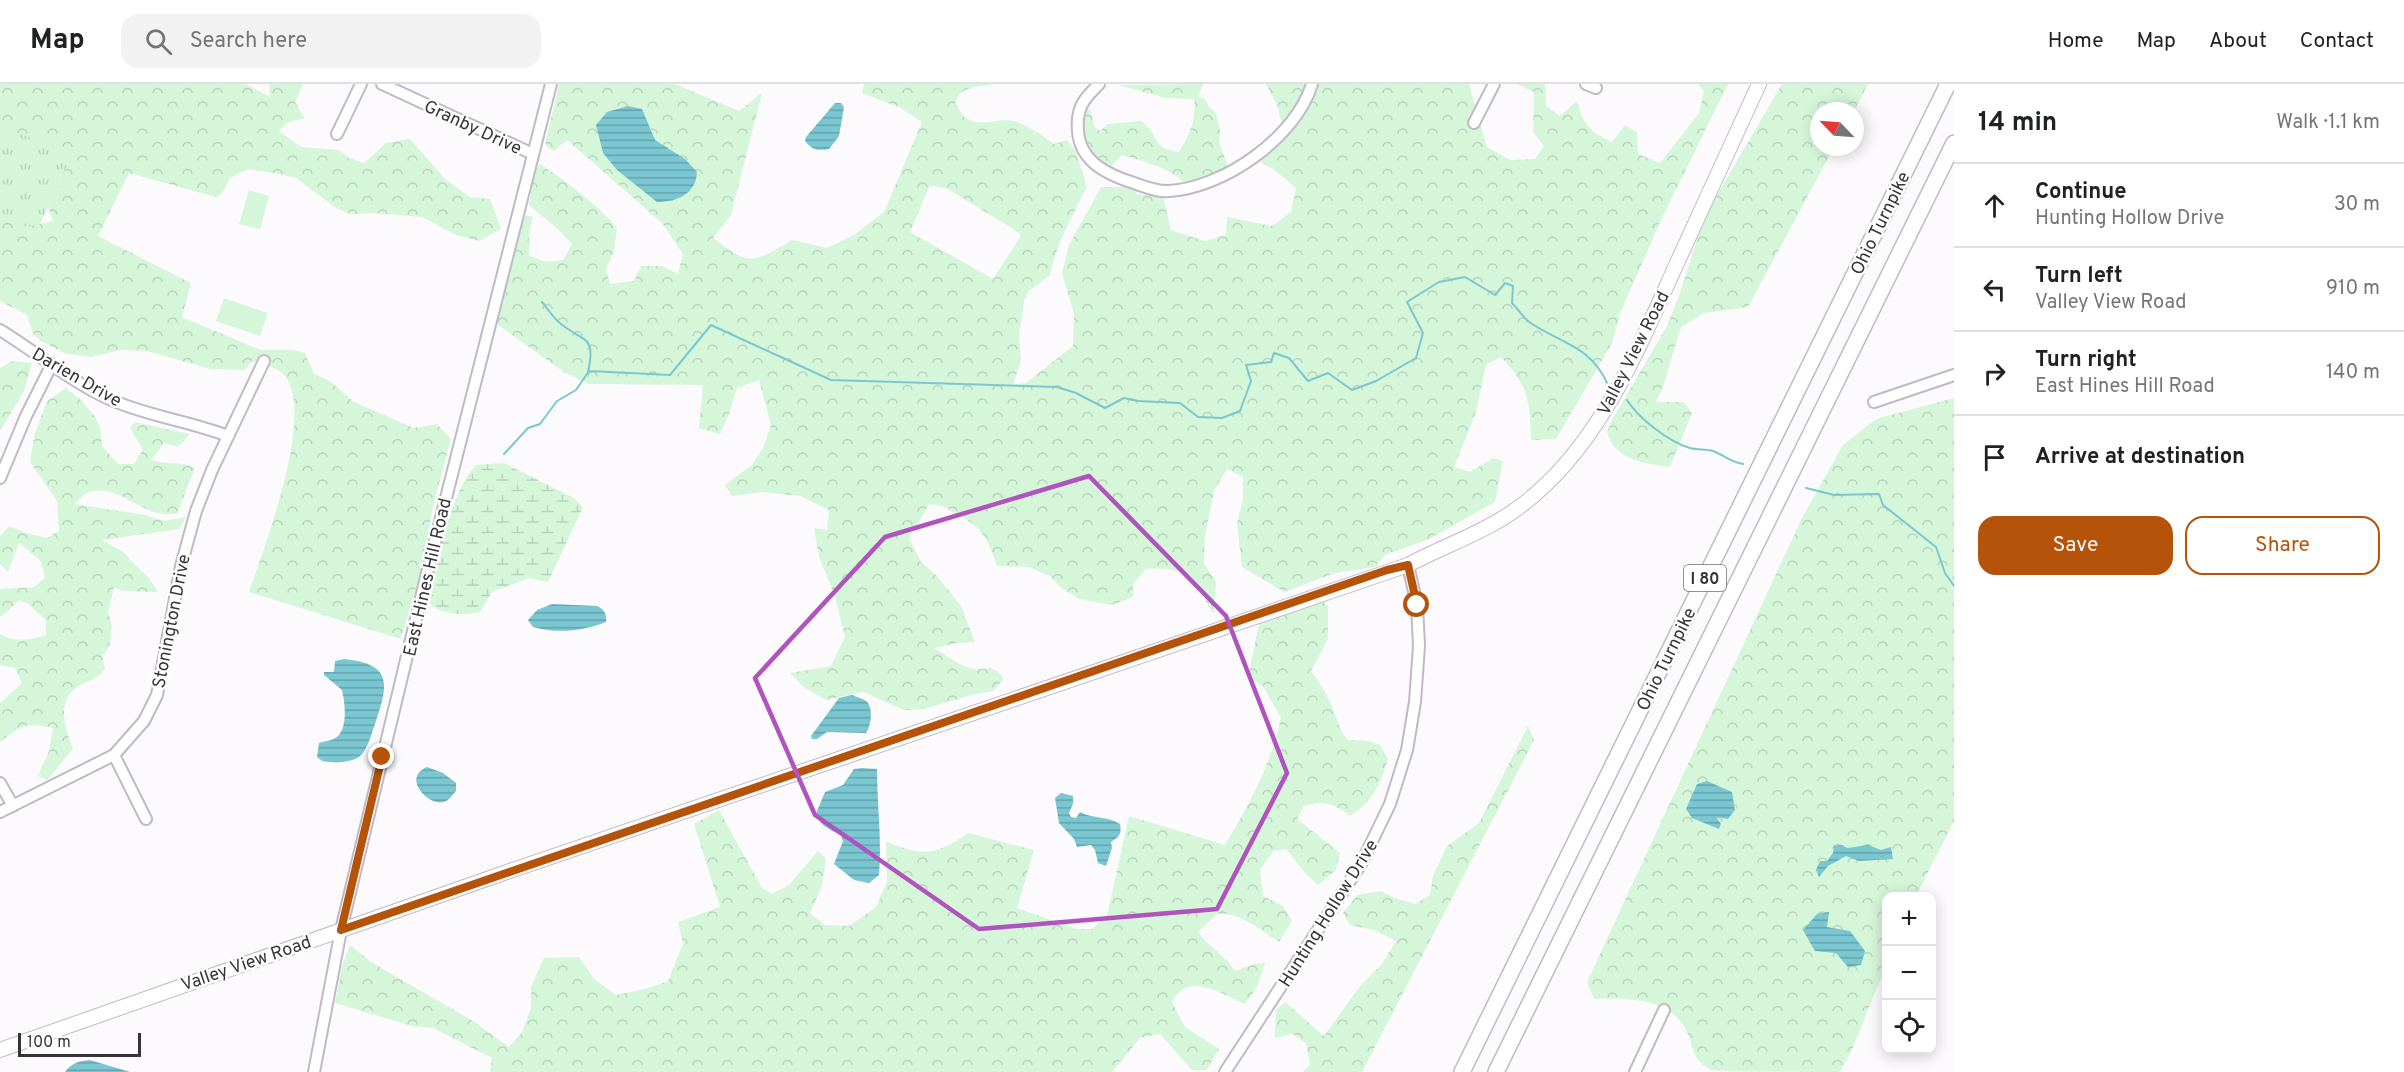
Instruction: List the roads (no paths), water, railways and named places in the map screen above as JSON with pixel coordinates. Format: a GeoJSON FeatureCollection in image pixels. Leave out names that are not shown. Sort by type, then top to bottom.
{"type":"FeatureCollection","features":[{"type":"Feature","properties":{"kind":"highway","name":"Ohio Turnpike"},"geometry":{"type":"LineString","coordinates":[[1462,1072],[1948,84]]}},
{"type":"Feature","properties":{"kind":"highway","name":"Ohio Turnpike"},"geometry":{"type":"LineString","coordinates":[[1496,1072],[1954,143]]}},
{"type":"Feature","properties":{"kind":"main road","name":"Valley View Road"},"geometry":{"type":"LineString","coordinates":[[0,1050],[161,992],[1051,685],[1408,565],[1485,529],[1518,508],[1560,470],[1595,427],[1615,394],[1660,300],[1759,84]]}},
{"type":"Feature","properties":{"kind":"street"},"geometry":{"type":"LineString","coordinates":[[337,134],[361,84]]}},
{"type":"Feature","properties":{"kind":"street","name":"Granby Drive"},"geometry":{"type":"LineString","coordinates":[[382,84],[532,154]]}},
{"type":"Feature","properties":{"kind":"street","name":"East Hines Hill Road"},"geometry":{"type":"LineString","coordinates":[[314,1072],[341,930],[426,577],[551,84]]}},
{"type":"Feature","properties":{"kind":"street"},"geometry":{"type":"LineString","coordinates":[[1099,84],[1085,99],[1077,118],[1080,143],[1089,160],[1113,176],[1167,192],[1208,183],[1258,154],[1297,114],[1312,84]]}},
{"type":"Feature","properties":{"kind":"street"},"geometry":{"type":"LineString","coordinates":[[1474,123],[1494,84]]}},
{"type":"Feature","properties":{"kind":"street","name":"Darien Drive"},"geometry":{"type":"LineString","coordinates":[[0,330],[79,382],[114,401],[228,436]]}},
{"type":"Feature","properties":{"kind":"street","name":"Stonington Drive"},"geometry":{"type":"LineString","coordinates":[[0,812],[114,755],[139,729],[157,695],[176,591],[190,530],[202,493],[264,361]]}},
{"type":"Feature","properties":{"kind":"street"},"geometry":{"type":"LineString","coordinates":[[0,478],[26,416],[52,364]]}},
{"type":"Feature","properties":{"kind":"street"},"geometry":{"type":"LineString","coordinates":[[1874,402],[1954,375]]}},
{"type":"Feature","properties":{"kind":"street","name":"Hunting Hollow Drive"},"geometry":{"type":"LineString","coordinates":[[1225,1072],[1361,864],[1390,804],[1407,750],[1415,702],[1419,646],[1417,605],[1408,565]]}},
{"type":"Feature","properties":{"kind":"street"},"geometry":{"type":"LineString","coordinates":[[114,755],[146,819]]}},
{"type":"Feature","properties":{"kind":"street"},"geometry":{"type":"LineString","coordinates":[[0,783],[13,806]]}},
{"type":"Feature","properties":{"kind":"street"},"geometry":{"type":"LineString","coordinates":[[1635,1072],[1664,1010]]}},
{"type":"Feature","properties":{"kind":"water"},"geometry":{"type":"Polygon","coordinates":[[[835,103],[841,103],[844,107],[839,136],[829,149],[813,148],[805,141],[806,137],[835,103]]]}},
{"type":"Feature","properties":{"kind":"water"},"geometry":{"type":"Polygon","coordinates":[[[628,106],[642,109],[655,140],[685,159],[697,172],[693,186],[684,195],[672,200],[657,202],[617,170],[603,153],[596,125],[607,112],[628,106]]]}},
{"type":"Feature","properties":{"kind":"water"},"geometry":{"type":"Polygon","coordinates":[[[552,604],[597,606],[604,612],[606,622],[588,628],[570,630],[533,627],[528,620],[537,610],[552,604]]]}},
{"type":"Feature","properties":{"kind":"water"},"geometry":{"type":"Polygon","coordinates":[[[344,659],[372,666],[379,671],[383,679],[383,698],[369,742],[362,754],[346,761],[322,761],[317,757],[319,743],[337,737],[343,728],[345,715],[342,690],[324,675],[324,672],[334,672],[335,661],[344,659]]]}},
{"type":"Feature","properties":{"kind":"water"},"geometry":{"type":"Polygon","coordinates":[[[852,695],[869,704],[871,712],[866,733],[827,732],[817,739],[812,739],[811,736],[839,698],[852,695]]]}},
{"type":"Feature","properties":{"kind":"water"},"geometry":{"type":"Polygon","coordinates":[[[427,767],[443,773],[456,783],[456,791],[447,800],[433,801],[426,797],[417,785],[416,778],[419,772],[427,767]]]}},
{"type":"Feature","properties":{"kind":"water"},"geometry":{"type":"Polygon","coordinates":[[[854,769],[877,769],[879,875],[869,883],[854,880],[834,864],[843,841],[841,836],[824,826],[816,817],[825,792],[843,785],[854,769]]]}},
{"type":"Feature","properties":{"kind":"water"},"geometry":{"type":"Polygon","coordinates":[[[1707,781],[1732,792],[1735,810],[1728,819],[1716,817],[1721,824],[1719,829],[1692,818],[1686,809],[1697,784],[1707,781]]]}},
{"type":"Feature","properties":{"kind":"water"},"geometry":{"type":"Polygon","coordinates":[[[1061,793],[1073,796],[1073,804],[1069,813],[1071,817],[1076,818],[1080,812],[1120,824],[1121,830],[1118,837],[1111,842],[1112,848],[1106,866],[1098,863],[1095,850],[1091,845],[1077,847],[1074,839],[1059,823],[1055,798],[1061,793]]]}},
{"type":"Feature","properties":{"kind":"water"},"geometry":{"type":"Polygon","coordinates":[[[1842,845],[1847,848],[1868,845],[1881,850],[1891,847],[1893,859],[1859,861],[1846,856],[1828,866],[1819,877],[1816,870],[1820,861],[1827,861],[1833,853],[1834,846],[1842,845]]]}},
{"type":"Feature","properties":{"kind":"water"},"geometry":{"type":"Polygon","coordinates":[[[1829,912],[1827,927],[1850,931],[1865,951],[1861,965],[1848,967],[1836,953],[1815,951],[1803,930],[1817,914],[1829,912]]]}},
{"type":"Feature","properties":{"kind":"water"},"geometry":{"type":"Polygon","coordinates":[[[90,1060],[130,1072],[65,1072],[76,1063],[90,1060]]]}},
{"type":"Feature","properties":{"kind":"waterway"},"geometry":{"type":"LineString","coordinates":[[504,454],[528,428],[540,424],[557,401],[576,390],[589,371],[670,375],[711,325],[831,380],[1057,387],[1076,393],[1105,408],[1124,398],[1180,403],[1198,417],[1222,418],[1240,411],[1251,381],[1246,365],[1271,362],[1274,353],[1289,358],[1308,381],[1328,373],[1352,390],[1376,381],[1416,358],[1423,333],[1407,302],[1439,282],[1465,277],[1495,295],[1505,283],[1513,286],[1512,303],[1524,317],[1543,331],[1585,354],[1601,372],[1608,385]]}},
{"type":"Feature","properties":{"kind":"waterway"},"geometry":{"type":"LineString","coordinates":[[542,302],[558,322],[586,341],[591,352],[588,372]]}},
{"type":"Feature","properties":{"kind":"waterway"},"geometry":{"type":"LineString","coordinates":[[1627,400],[1646,422],[1682,445],[1713,451],[1743,464]]}},
{"type":"Feature","properties":{"kind":"waterway"},"geometry":{"type":"LineString","coordinates":[[1806,488],[1834,495],[1879,494],[1883,505],[1936,547],[1945,573],[1954,586]]}}]}
